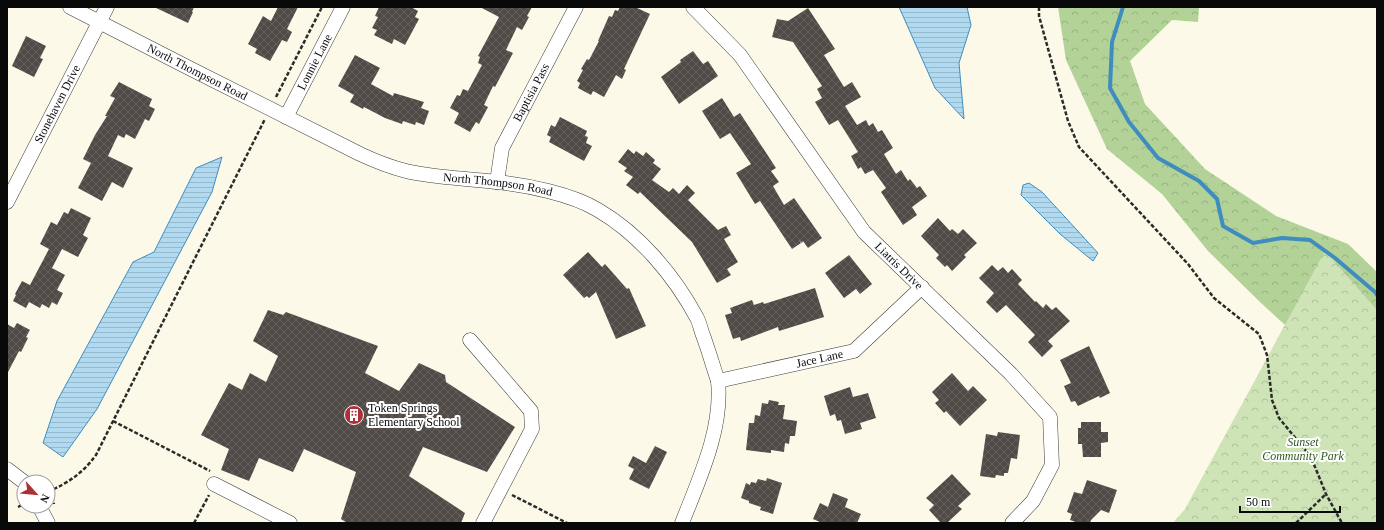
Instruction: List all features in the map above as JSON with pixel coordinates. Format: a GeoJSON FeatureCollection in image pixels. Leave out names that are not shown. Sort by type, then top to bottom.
{"type":"FeatureCollection","features":[{"type":"Feature","properties":{"kind":"street","name":"North Thompson Road"},"geometry":{"type":"LineString","coordinates":[[70,7],[270,109],[383,164],[405,171],[497,182],[546,191],[571,198],[597,209],[631,234],[657,261],[677,285],[697,319],[718,381],[719,389],[717,416],[706,461],[682,523]]}},
{"type":"Feature","properties":{"kind":"street","name":"Stonehaven Drive"},"geometry":{"type":"LineString","coordinates":[[7,202],[107,7]]}},
{"type":"Feature","properties":{"kind":"street","name":"Lonnie Lane"},"geometry":{"type":"LineString","coordinates":[[286,117],[343,7]]}},
{"type":"Feature","properties":{"kind":"street","name":"Baptisia Pass"},"geometry":{"type":"LineString","coordinates":[[497,182],[502,148],[576,7]]}},
{"type":"Feature","properties":{"kind":"street","name":"Liatris Drive"},"geometry":{"type":"LineString","coordinates":[[693,7],[740,55],[864,232],[1011,374],[1050,417],[1052,465],[1033,502],[1012,523]]}},
{"type":"Feature","properties":{"kind":"street","name":"Jace Lane"},"geometry":{"type":"LineString","coordinates":[[718,381],[854,351],[922,287]]}},
{"type":"Feature","properties":{"kind":"street"},"geometry":{"type":"LineString","coordinates":[[470,340],[531,411],[532,429],[483,523]]}},
{"type":"Feature","properties":{"kind":"street"},"geometry":{"type":"LineString","coordinates":[[7,469],[16,476]]}},
{"type":"Feature","properties":{"kind":"street"},"geometry":{"type":"LineString","coordinates":[[214,484],[290,523]]}},
{"type":"Feature","properties":{"kind":"street"},"geometry":{"type":"LineString","coordinates":[[43,514],[48,523]]}},
{"type":"Feature","properties":{"kind":"path"},"geometry":{"type":"LineString","coordinates":[[56,488],[68,482],[87,467],[96,455],[322,7]]}},
{"type":"Feature","properties":{"kind":"path"},"geometry":{"type":"LineString","coordinates":[[1039,7],[1039,16],[1068,121],[1079,147],[1188,264],[1214,298],[1259,334],[1267,355],[1272,400],[1279,418],[1311,457],[1326,494],[1342,523]]}},
{"type":"Feature","properties":{"kind":"path"},"geometry":{"type":"LineString","coordinates":[[113,421],[218,476],[194,523]]}},
{"type":"Feature","properties":{"kind":"path"},"geometry":{"type":"LineString","coordinates":[[501,489],[566,523]]}},
{"type":"Feature","properties":{"kind":"path"},"geometry":{"type":"LineString","coordinates":[[1296,523],[1326,494]]}},
{"type":"Feature","properties":{"kind":"green space"},"geometry":{"type":"Polygon","coordinates":[[[1058,7],[1199,7],[1198,22],[1172,20],[1130,61],[1145,104],[1205,169],[1276,216],[1348,244],[1377,272],[1377,334],[1318,355],[1261,303],[1208,251],[1162,194],[1107,149],[1066,60],[1058,7]]]}},
{"type":"Feature","properties":{"kind":"green space","name":"Sunset Community Park"},"geometry":{"type":"Polygon","coordinates":[[[1325,251],[1377,310],[1377,523],[1173,523],[1185,509],[1325,251]]]}},
{"type":"Feature","properties":{"kind":"water"},"geometry":{"type":"Polygon","coordinates":[[[899,7],[967,7],[971,25],[959,63],[964,119],[935,88],[899,7]]]}},
{"type":"Feature","properties":{"kind":"water"},"geometry":{"type":"Polygon","coordinates":[[[222,157],[212,192],[97,409],[63,457],[43,443],[57,401],[133,262],[154,252],[196,168],[222,157]]]}},
{"type":"Feature","properties":{"kind":"water"},"geometry":{"type":"Polygon","coordinates":[[[1029,183],[1042,192],[1098,253],[1093,261],[1060,234],[1021,195],[1023,185],[1029,183]]]}},
{"type":"Feature","properties":{"kind":"building"},"geometry":{"type":"Polygon","coordinates":[[[154,7],[194,7],[188,23],[154,7]]]}},
{"type":"Feature","properties":{"kind":"building"},"geometry":{"type":"Polygon","coordinates":[[[278,7],[298,7],[287,29],[292,32],[287,42],[282,40],[270,61],[255,53],[257,49],[248,44],[263,16],[271,21],[278,7]]]}},
{"type":"Feature","properties":{"kind":"building"},"geometry":{"type":"Polygon","coordinates":[[[379,7],[411,7],[418,11],[415,17],[419,19],[405,45],[394,39],[392,44],[374,35],[377,30],[372,28],[378,17],[375,16],[379,7]]]}},
{"type":"Feature","properties":{"kind":"building"},"geometry":{"type":"Polygon","coordinates":[[[480,7],[532,7],[527,16],[529,17],[522,30],[517,27],[506,50],[513,53],[495,87],[493,86],[484,105],[488,107],[479,124],[476,122],[470,132],[454,123],[459,113],[450,108],[457,95],[460,96],[463,89],[468,91],[482,65],[478,63],[480,57],[478,56],[499,17],[480,7]]]}},
{"type":"Feature","properties":{"kind":"building"},"geometry":{"type":"Polygon","coordinates":[[[620,7],[635,7],[650,14],[624,69],[626,70],[622,79],[616,75],[604,97],[593,91],[591,95],[578,88],[580,83],[577,81],[583,70],[581,69],[587,59],[589,60],[599,41],[609,16],[612,17],[615,10],[618,11],[620,7]]]}},
{"type":"Feature","properties":{"kind":"building"},"geometry":{"type":"Polygon","coordinates":[[[808,8],[835,49],[824,55],[844,87],[852,82],[861,97],[845,106],[857,125],[866,120],[869,126],[873,123],[878,132],[882,130],[893,148],[884,154],[896,174],[901,170],[908,181],[910,179],[917,188],[920,186],[927,196],[912,207],[917,215],[903,225],[881,192],[886,188],[873,170],[865,174],[861,167],[858,169],[851,156],[858,152],[838,120],[829,125],[815,102],[822,98],[817,89],[822,86],[793,42],[772,37],[777,19],[788,21],[808,8]]]}},
{"type":"Feature","properties":{"kind":"building"},"geometry":{"type":"Polygon","coordinates":[[[26,36],[46,46],[40,58],[43,59],[34,77],[12,66],[26,36]]]}},
{"type":"Feature","properties":{"kind":"building"},"geometry":{"type":"Polygon","coordinates":[[[693,51],[703,64],[708,61],[718,76],[679,104],[661,77],[681,62],[680,60],[693,51]]]}},
{"type":"Feature","properties":{"kind":"building"},"geometry":{"type":"Polygon","coordinates":[[[355,55],[380,68],[371,84],[393,96],[394,93],[424,102],[421,108],[429,111],[424,125],[416,122],[415,125],[403,121],[402,124],[385,118],[364,107],[363,109],[350,102],[354,95],[338,86],[355,55]]]}},
{"type":"Feature","properties":{"kind":"building"},"geometry":{"type":"Polygon","coordinates":[[[119,82],[152,99],[149,106],[155,109],[149,121],[145,119],[135,139],[126,134],[124,138],[118,135],[108,156],[133,168],[123,188],[112,182],[102,201],[78,188],[91,163],[83,159],[95,135],[107,116],[105,116],[115,98],[110,96],[119,82]]]}},
{"type":"Feature","properties":{"kind":"building"},"geometry":{"type":"Polygon","coordinates":[[[722,98],[734,117],[740,113],[776,168],[771,171],[779,182],[773,186],[784,205],[794,198],[822,238],[808,248],[803,241],[802,243],[799,240],[801,243],[792,249],[760,201],[755,204],[736,173],[751,164],[730,133],[720,139],[702,111],[722,98]]]}},
{"type":"Feature","properties":{"kind":"building"},"geometry":{"type":"Polygon","coordinates":[[[560,117],[587,131],[585,136],[588,137],[586,143],[592,146],[584,161],[549,142],[551,137],[547,135],[551,125],[555,127],[560,117]]]}},
{"type":"Feature","properties":{"kind":"building"},"geometry":{"type":"Polygon","coordinates":[[[628,149],[634,154],[636,151],[643,156],[646,152],[655,160],[653,163],[661,169],[652,180],[669,192],[673,188],[679,194],[687,185],[695,193],[688,200],[718,230],[726,226],[731,235],[724,239],[738,262],[727,269],[731,275],[717,283],[692,242],[640,192],[638,194],[626,185],[633,177],[624,171],[627,168],[618,162],[628,149]]]}},
{"type":"Feature","properties":{"kind":"building"},"geometry":{"type":"Polygon","coordinates":[[[71,208],[91,218],[83,235],[88,238],[78,257],[62,249],[52,268],[65,275],[57,290],[63,293],[57,305],[52,302],[49,308],[42,304],[40,308],[29,302],[26,308],[13,301],[16,295],[15,294],[22,281],[30,285],[49,249],[40,244],[51,222],[57,225],[64,212],[68,214],[71,208]]]}},
{"type":"Feature","properties":{"kind":"building"},"geometry":{"type":"Polygon","coordinates":[[[938,218],[950,231],[952,229],[958,234],[963,229],[977,243],[964,255],[966,257],[952,271],[947,265],[945,267],[936,258],[939,255],[921,236],[938,218]]]}},
{"type":"Feature","properties":{"kind":"building"},"geometry":{"type":"Polygon","coordinates":[[[588,252],[602,267],[605,264],[627,289],[629,288],[646,326],[616,339],[596,292],[589,298],[587,296],[584,298],[563,275],[588,252]]]}},
{"type":"Feature","properties":{"kind":"building"},"geometry":{"type":"Polygon","coordinates":[[[849,255],[872,284],[860,294],[856,289],[844,298],[825,273],[849,255]]]}},
{"type":"Feature","properties":{"kind":"building"},"geometry":{"type":"Polygon","coordinates":[[[992,265],[998,271],[1003,267],[1008,273],[1012,269],[1022,280],[1018,284],[1035,302],[1036,301],[1043,308],[1046,304],[1052,310],[1056,307],[1070,321],[1048,341],[1053,346],[1042,357],[1028,342],[1035,335],[1006,305],[997,313],[986,302],[994,293],[979,278],[992,265]]]}},
{"type":"Feature","properties":{"kind":"building"},"geometry":{"type":"Polygon","coordinates":[[[815,288],[824,317],[779,331],[778,327],[741,341],[740,337],[733,339],[725,315],[732,313],[730,308],[752,300],[754,305],[763,302],[764,304],[815,288]]]}},
{"type":"Feature","properties":{"kind":"building","name":"Token Springs Elementary School"},"geometry":{"type":"Polygon","coordinates":[[[268,310],[283,315],[286,312],[378,346],[365,373],[399,391],[419,363],[445,375],[446,382],[515,427],[487,472],[423,447],[409,476],[465,513],[461,523],[347,523],[341,519],[356,472],[304,449],[293,472],[259,458],[249,481],[221,470],[229,449],[201,435],[229,383],[242,390],[250,373],[266,382],[278,356],[253,341],[268,310]]]}},
{"type":"Feature","properties":{"kind":"building"},"geometry":{"type":"Polygon","coordinates":[[[17,323],[30,330],[21,352],[19,351],[7,374],[7,324],[14,328],[17,323]]]}},
{"type":"Feature","properties":{"kind":"building"},"geometry":{"type":"Polygon","coordinates":[[[1089,346],[1110,393],[1100,398],[1099,396],[1078,406],[1075,401],[1071,402],[1064,386],[1071,383],[1060,360],[1089,346]]]}},
{"type":"Feature","properties":{"kind":"building"},"geometry":{"type":"Polygon","coordinates":[[[952,373],[968,391],[973,386],[987,400],[960,426],[946,411],[944,413],[935,403],[939,400],[932,392],[952,373]]]}},
{"type":"Feature","properties":{"kind":"building"},"geometry":{"type":"Polygon","coordinates":[[[850,387],[853,397],[868,393],[876,418],[860,423],[862,429],[845,434],[841,420],[837,421],[835,414],[830,416],[824,396],[850,387]]]}},
{"type":"Feature","properties":{"kind":"building"},"geometry":{"type":"Polygon","coordinates":[[[769,400],[779,402],[778,405],[785,405],[783,419],[797,421],[795,436],[790,436],[789,444],[785,443],[784,452],[771,450],[771,453],[746,450],[749,423],[754,423],[755,415],[760,416],[762,403],[768,404],[769,400]]]}},
{"type":"Feature","properties":{"kind":"building"},"geometry":{"type":"Polygon","coordinates":[[[1081,422],[1101,422],[1101,432],[1108,432],[1108,442],[1101,443],[1101,457],[1083,457],[1082,444],[1078,444],[1078,428],[1081,428],[1081,422]]]}},
{"type":"Feature","properties":{"kind":"building"},"geometry":{"type":"Polygon","coordinates":[[[998,432],[1020,435],[1017,459],[1011,458],[1008,473],[1004,473],[1004,476],[996,475],[995,478],[980,476],[986,434],[997,436],[998,432]]]}},
{"type":"Feature","properties":{"kind":"building"},"geometry":{"type":"Polygon","coordinates":[[[655,446],[667,452],[649,489],[629,479],[634,469],[628,466],[633,456],[646,463],[655,446]]]}},
{"type":"Feature","properties":{"kind":"building"},"geometry":{"type":"Polygon","coordinates":[[[952,474],[971,494],[958,506],[962,509],[947,523],[941,523],[929,510],[934,505],[926,498],[952,474]]]}},
{"type":"Feature","properties":{"kind":"building"},"geometry":{"type":"Polygon","coordinates":[[[767,478],[782,483],[773,514],[760,510],[761,507],[749,503],[749,501],[741,498],[746,483],[750,485],[751,482],[756,483],[758,479],[766,481],[767,478]]]}},
{"type":"Feature","properties":{"kind":"building"},"geometry":{"type":"Polygon","coordinates":[[[1087,480],[1117,490],[1109,513],[1101,510],[1090,523],[1078,523],[1070,520],[1072,514],[1067,512],[1074,492],[1082,494],[1087,480]]]}},
{"type":"Feature","properties":{"kind":"building"},"geometry":{"type":"Polygon","coordinates":[[[833,493],[848,499],[845,507],[861,514],[857,523],[822,523],[813,519],[820,503],[828,507],[833,493]]]}},
{"type":"Feature","properties":{"kind":"waterway"},"geometry":{"type":"LineString","coordinates":[[1123,7],[1112,42],[1110,88],[1129,122],[1158,158],[1199,181],[1217,199],[1223,226],[1253,243],[1282,238],[1310,240],[1335,258],[1377,295]]}},
{"type":"Feature","properties":{"kind":"place","name":"Token Springs Elementary School"},"geometry":{"type":"Point","coordinates":[354,415]}}]}
